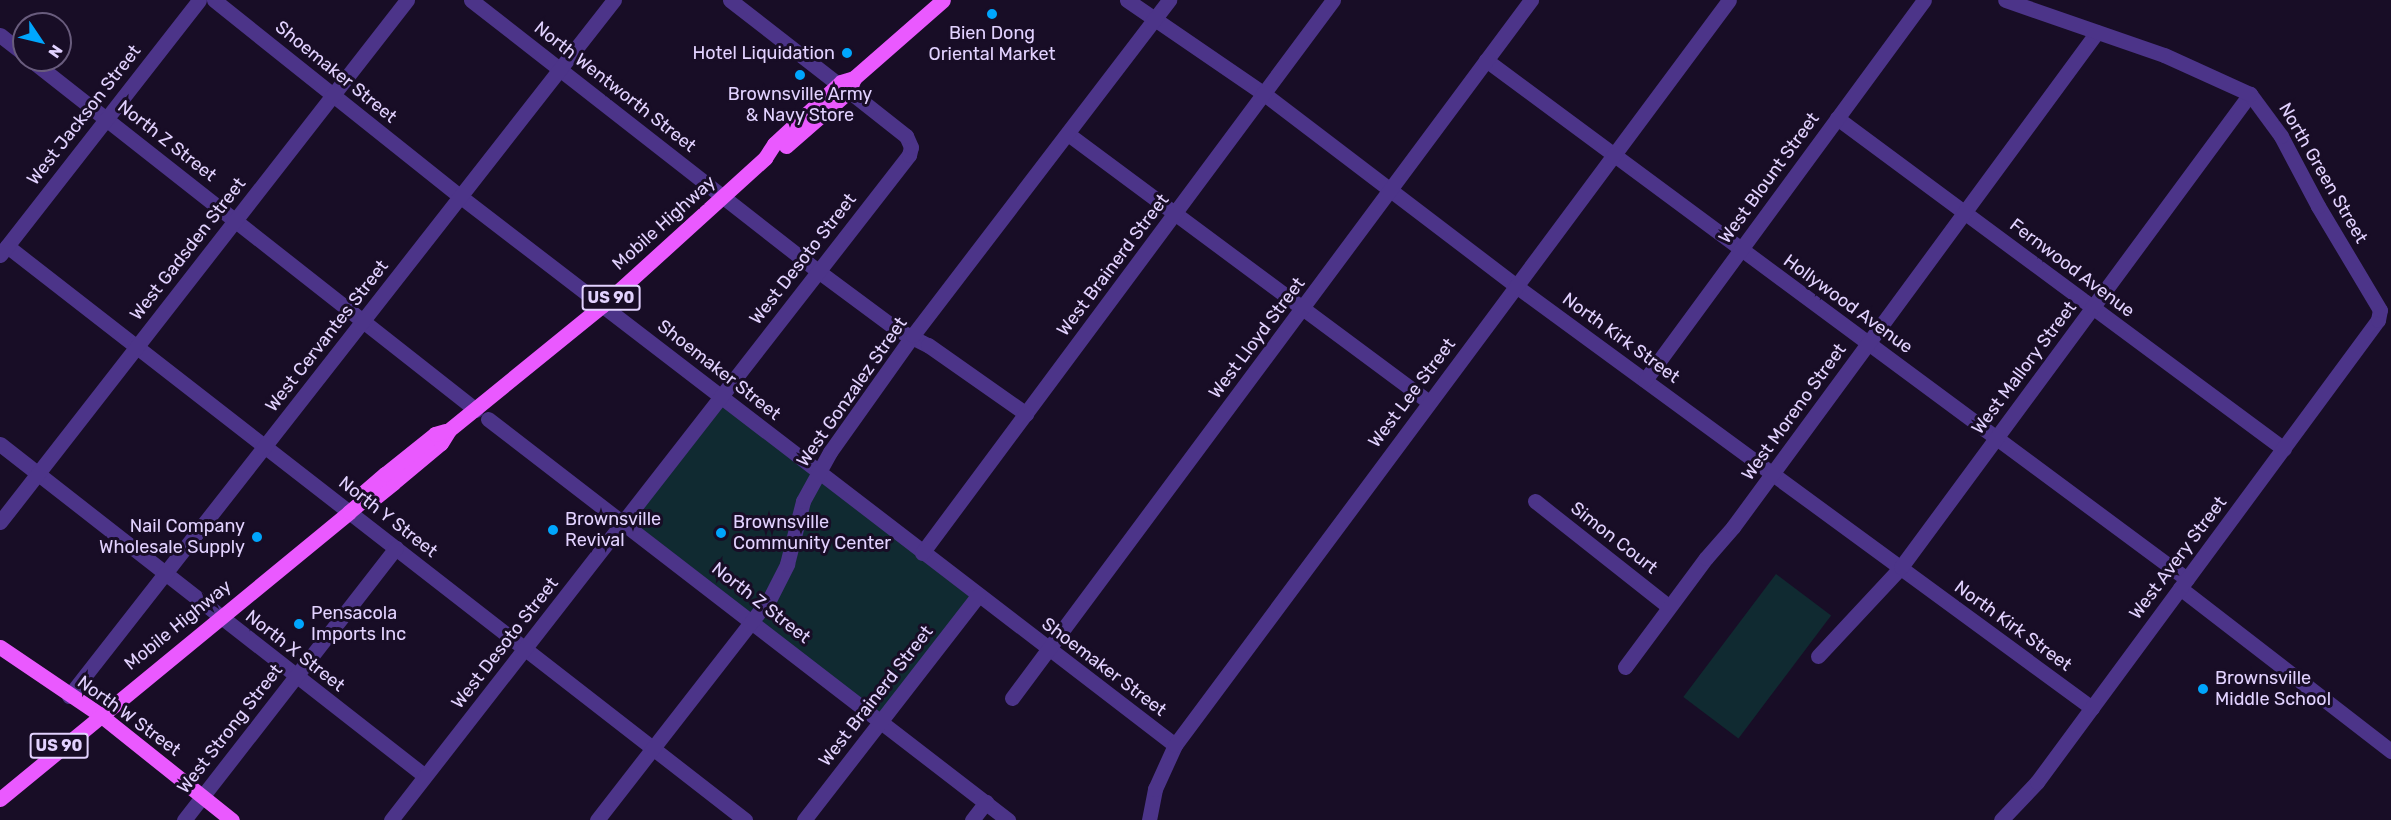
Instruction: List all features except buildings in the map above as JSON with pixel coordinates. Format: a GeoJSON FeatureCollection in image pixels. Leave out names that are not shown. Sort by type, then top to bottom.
{"type":"FeatureCollection","features":[{"type":"Feature","properties":{"kind":"main road","name":"Mobile Highway"},"geometry":{"type":"LineString","coordinates":[[0,799],[99,714],[361,502],[371,501],[393,483],[441,443],[450,430],[482,414],[765,158],[780,151],[847,84],[943,0]]}},
{"type":"Feature","properties":{"kind":"main road","name":"North W Street"},"geometry":{"type":"LineString","coordinates":[[0,647],[69,696],[99,714],[232,820]]}},
{"type":"Feature","properties":{"kind":"street","name":"West Jackson Street"},"geometry":{"type":"LineString","coordinates":[[3,250],[199,0]]}},
{"type":"Feature","properties":{"kind":"street","name":"Shoemaker Street"},"geometry":{"type":"LineString","coordinates":[[214,0],[461,197],[1048,650],[1175,745]]}},
{"type":"Feature","properties":{"kind":"street","name":"West Gadsden Street"},"geometry":{"type":"LineString","coordinates":[[0,522],[407,0]]}},
{"type":"Feature","properties":{"kind":"street","name":"North Wentworth Street"},"geometry":{"type":"LineString","coordinates":[[471,0],[818,271],[896,329],[913,335],[1026,414]]}},
{"type":"Feature","properties":{"kind":"street","name":"West Cervantes Street"},"geometry":{"type":"LineString","coordinates":[[69,696],[614,0]]}},
{"type":"Feature","properties":{"kind":"street"},"geometry":{"type":"LineString","coordinates":[[730,0],[847,84]]}},
{"type":"Feature","properties":{"kind":"street","name":"North Kirk Street"},"geometry":{"type":"LineString","coordinates":[[1127,0],[1263,93],[1516,286],[1773,472],[2092,708]]}},
{"type":"Feature","properties":{"kind":"street","name":"West Gonzalez Street"},"geometry":{"type":"LineString","coordinates":[[597,820],[752,620],[783,576],[803,501],[818,472],[913,335],[1169,0]]}},
{"type":"Feature","properties":{"kind":"street","name":"West Brainerd Street"},"geometry":{"type":"LineString","coordinates":[[922,553],[1333,0]]}},
{"type":"Feature","properties":{"kind":"street","name":"West Lloyd Street"},"geometry":{"type":"LineString","coordinates":[[1012,698],[1531,0]]}},
{"type":"Feature","properties":{"kind":"street","name":"West Lee Street"},"geometry":{"type":"LineString","coordinates":[[1149,820],[1155,789],[1175,745],[1729,0]]}},
{"type":"Feature","properties":{"kind":"street","name":"West Blount Street"},"geometry":{"type":"LineString","coordinates":[[1645,380],[1924,0]]}},
{"type":"Feature","properties":{"kind":"street","name":"North Green Street"},"geometry":{"type":"LineString","coordinates":[[2005,0],[2164,55],[2250,94],[2281,136],[2318,206],[2379,303],[2380,315]]}},
{"type":"Feature","properties":{"kind":"street","name":"West Moreno Street"},"geometry":{"type":"LineString","coordinates":[[1625,667],[1668,606],[1773,472],[1966,213],[2097,32]]}},
{"type":"Feature","properties":{"kind":"street"},"geometry":{"type":"LineString","coordinates":[[0,35],[12,44]]}},
{"type":"Feature","properties":{"kind":"street","name":"Hollywood Avenue"},"geometry":{"type":"LineString","coordinates":[[1486,60],[1996,438],[2183,583],[2391,751]]}},
{"type":"Feature","properties":{"kind":"street","name":"North Z Street"},"geometry":{"type":"LineString","coordinates":[[47,72],[365,319],[482,414],[624,521],[1008,820]]}},
{"type":"Feature","properties":{"kind":"street","name":"West Desoto Street"},"geometry":{"type":"LineString","coordinates":[[391,820],[909,155],[911,147],[906,136],[847,84]]}},
{"type":"Feature","properties":{"kind":"street","name":"West Mallory Street"},"geometry":{"type":"LineString","coordinates":[[1818,656],[1901,567],[2250,94]]}},
{"type":"Feature","properties":{"kind":"street","name":"Fernwood Avenue"},"geometry":{"type":"LineString","coordinates":[[1837,118],[2284,449]]}},
{"type":"Feature","properties":{"kind":"street"},"geometry":{"type":"LineString","coordinates":[[1068,134],[1429,402]]}},
{"type":"Feature","properties":{"kind":"street","name":"North Y Street"},"geometry":{"type":"LineString","coordinates":[[3,250],[137,347],[745,820]]}},
{"type":"Feature","properties":{"kind":"street","name":"West Avery Street"},"geometry":{"type":"LineString","coordinates":[[2001,820],[2037,782],[2284,449],[2380,315]]}},
{"type":"Feature","properties":{"kind":"street","name":"North X Street"},"geometry":{"type":"LineString","coordinates":[[0,444],[425,776]]}},
{"type":"Feature","properties":{"kind":"street","name":"Simon Court"},"geometry":{"type":"LineString","coordinates":[[1535,501],[1668,606]]}},
{"type":"Feature","properties":{"kind":"street","name":"West Strong Street"},"geometry":{"type":"LineString","coordinates":[[184,820],[396,548]]}},
{"type":"Feature","properties":{"kind":"street","name":"West Brainerd Street"},"geometry":{"type":"LineString","coordinates":[[804,820],[978,596]]}},
{"type":"Feature","properties":{"kind":"street"},"geometry":{"type":"LineString","coordinates":[[972,820],[986,802]]}},
{"type":"Feature","properties":{"kind":"shaded area"},"geometry":{"type":"Polygon","coordinates":[[[722,404],[811,473],[778,574],[751,613],[632,521],[722,404]]]}},
{"type":"Feature","properties":{"kind":"shaded area"},"geometry":{"type":"Polygon","coordinates":[[[820,480],[970,597],[880,714],[760,620],[788,579],[808,503],[820,480]]]}},
{"type":"Feature","properties":{"kind":"shaded area"},"geometry":{"type":"Polygon","coordinates":[[[1776,574],[1831,616],[1738,739],[1683,697],[1776,574]]]}},
{"type":"Feature","properties":{"kind":"place","name":"Bien Dong Oriental Market"},"geometry":{"type":"Point","coordinates":[992,14]}},
{"type":"Feature","properties":{"kind":"place","name":"Hotel Liquidation"},"geometry":{"type":"Point","coordinates":[847,53]}},
{"type":"Feature","properties":{"kind":"place","name":"Brownsville Army & Navy Store"},"geometry":{"type":"Point","coordinates":[800,75]}},
{"type":"Feature","properties":{"kind":"place","name":"Brownsville Revival"},"geometry":{"type":"Point","coordinates":[553,530]}},
{"type":"Feature","properties":{"kind":"place","name":"Brownsville Community Center"},"geometry":{"type":"Point","coordinates":[721,533]}},
{"type":"Feature","properties":{"kind":"place","name":"Nail Company Wholesale Supply"},"geometry":{"type":"Point","coordinates":[257,537]}},
{"type":"Feature","properties":{"kind":"place","name":"Pensacola Imports Inc"},"geometry":{"type":"Point","coordinates":[299,624]}},
{"type":"Feature","properties":{"kind":"place","name":"Brownsville Middle School"},"geometry":{"type":"Point","coordinates":[2203,689]}}]}
